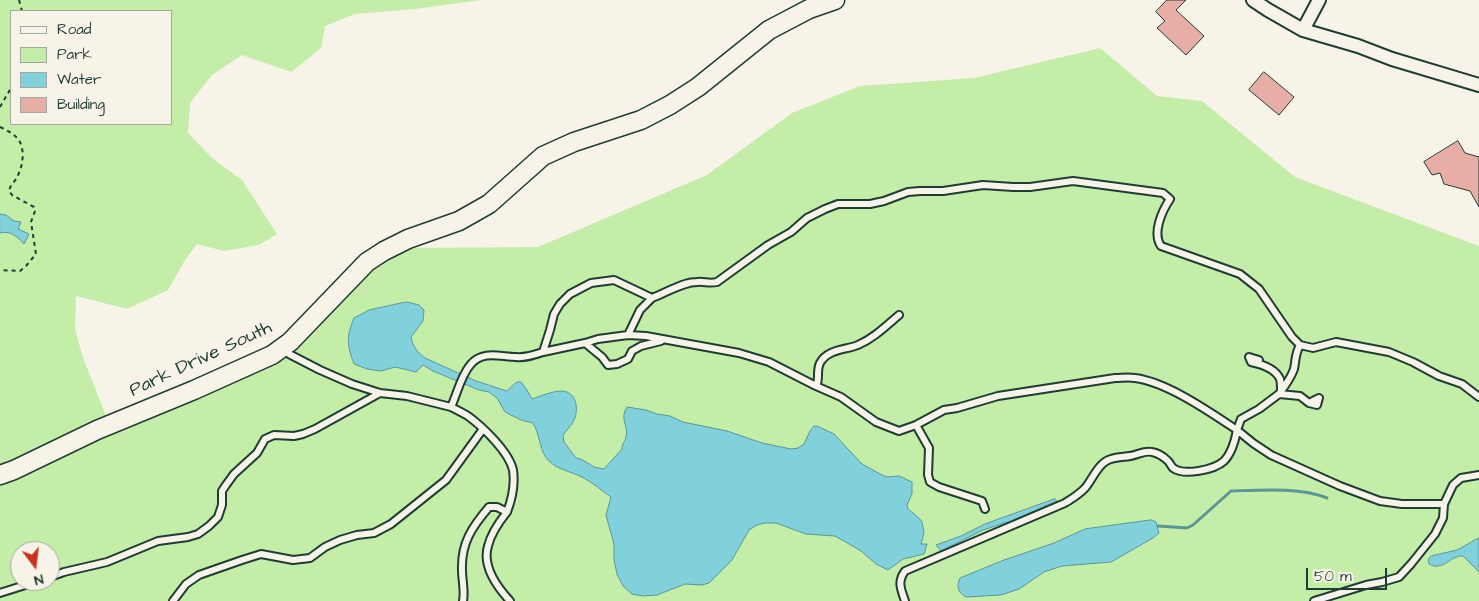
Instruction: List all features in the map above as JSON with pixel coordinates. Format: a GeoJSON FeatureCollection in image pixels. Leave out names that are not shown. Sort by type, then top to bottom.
{"type":"FeatureCollection","features":[{"type":"Feature","properties":{"kind":"street","name":"Park Drive South"},"geometry":{"type":"LineString","coordinates":[[0,475],[97,430],[272,355],[290,342],[367,262],[384,251],[458,221],[489,204],[543,156],[574,142],[641,120],[670,105],[698,87],[769,30],[809,9],[835,0]]}},
{"type":"Feature","properties":{"kind":"street"},"geometry":{"type":"LineString","coordinates":[[1253,0],[1303,30],[1479,85]]}},
{"type":"Feature","properties":{"kind":"street"},"geometry":{"type":"LineString","coordinates":[[1303,30],[1319,0]]}},
{"type":"Feature","properties":{"kind":"lane"},"geometry":{"type":"LineString","coordinates":[[628,335],[640,310],[652,298],[685,284],[717,282],[768,245],[791,232],[808,218],[838,204],[870,204],[920,190],[943,191],[983,185],[1030,187],[1072,181],[1163,193],[1170,199],[1160,215],[1158,241],[1161,246],[1240,274],[1259,289],[1292,337],[1300,345],[1313,348],[1336,342],[1389,352],[1439,376],[1462,384],[1479,397]]}},
{"type":"Feature","properties":{"kind":"lane"},"geometry":{"type":"LineString","coordinates":[[543,352],[554,314],[560,304],[570,294],[591,283],[614,280],[652,298]]}},
{"type":"Feature","properties":{"kind":"lane"},"geometry":{"type":"LineString","coordinates":[[816,386],[820,362],[829,354],[856,346],[871,338],[899,315]]}},
{"type":"Feature","properties":{"kind":"lane"},"geometry":{"type":"LineString","coordinates":[[451,407],[464,375],[472,363],[484,356],[501,355],[515,358],[529,356],[598,339],[628,335],[738,353],[769,362],[841,398],[876,422],[899,432],[944,410],[998,396],[1115,378],[1134,378],[1156,383],[1237,430],[1272,456],[1331,482],[1380,501],[1402,504],[1444,504]]}},
{"type":"Feature","properties":{"kind":"lane"},"geometry":{"type":"LineString","coordinates":[[585,343],[602,357],[608,365],[617,364],[628,359],[632,351],[641,346],[665,340]]}},
{"type":"Feature","properties":{"kind":"lane"},"geometry":{"type":"LineString","coordinates":[[906,601],[900,585],[900,577],[905,571],[1065,503],[1076,497],[1093,478],[1099,468],[1111,459],[1134,456],[1142,452],[1151,451],[1166,459],[1173,468],[1183,471],[1210,468],[1223,462],[1232,449],[1242,419],[1280,393],[1288,383],[1294,369],[1296,352],[1300,345]]}},
{"type":"Feature","properties":{"kind":"lane"},"geometry":{"type":"LineString","coordinates":[[289,354],[344,380],[380,393],[407,396],[451,407],[467,415],[503,452],[513,469],[513,490],[506,512],[487,547],[487,553],[491,574],[503,594],[510,601]]}},
{"type":"Feature","properties":{"kind":"lane"},"geometry":{"type":"LineString","coordinates":[[1259,360],[1249,357],[1252,362],[1271,369],[1280,378],[1280,393]]}},
{"type":"Feature","properties":{"kind":"lane"},"geometry":{"type":"LineString","coordinates":[[60,573],[107,562],[158,541],[198,534],[210,526],[218,517],[222,505],[222,491],[226,484],[257,453],[266,439],[274,434],[294,436],[303,434],[380,393]]}},
{"type":"Feature","properties":{"kind":"lane"},"geometry":{"type":"LineString","coordinates":[[1280,393],[1300,396],[1309,403]]}},
{"type":"Feature","properties":{"kind":"lane"},"geometry":{"type":"LineString","coordinates":[[916,425],[929,448],[928,475],[930,482],[982,501],[986,509]]}},
{"type":"Feature","properties":{"kind":"lane"},"geometry":{"type":"LineString","coordinates":[[173,601],[186,584],[199,575],[261,554],[293,560],[310,558],[325,547],[340,540],[374,533],[391,524],[446,480],[482,429]]}},
{"type":"Feature","properties":{"kind":"lane"},"geometry":{"type":"LineString","coordinates":[[1314,601],[1399,577],[1435,534],[1443,518],[1444,504],[1453,485],[1461,478],[1479,475]]}},
{"type":"Feature","properties":{"kind":"lane"},"geometry":{"type":"LineString","coordinates":[[463,601],[462,559],[469,534],[489,507],[497,506],[506,512]]}},
{"type":"Feature","properties":{"kind":"path"},"geometry":{"type":"LineString","coordinates":[[0,107],[10,90]]}},
{"type":"Feature","properties":{"kind":"path"},"geometry":{"type":"LineString","coordinates":[[0,127],[18,138],[21,144],[21,166],[18,176],[8,191],[34,207],[31,222],[36,251],[24,269],[20,271],[0,270]]}},
{"type":"Feature","properties":{"kind":"green space"},"geometry":{"type":"Polygon","coordinates":[[[0,0],[481,0],[415,9],[355,14],[325,26],[321,48],[291,72],[242,55],[212,75],[190,103],[188,133],[212,158],[242,180],[277,234],[259,245],[224,251],[197,244],[185,260],[168,290],[127,309],[76,296],[75,328],[82,355],[108,421],[0,467],[0,0]]]}},
{"type":"Feature","properties":{"kind":"green space"},"geometry":{"type":"Polygon","coordinates":[[[1100,48],[1157,96],[1202,101],[1295,177],[1479,246],[1479,601],[0,601],[0,480],[280,356],[368,267],[407,248],[538,247],[707,175],[792,113],[860,86],[974,78],[1100,48]]]}},
{"type":"Feature","properties":{"kind":"water"},"geometry":{"type":"Polygon","coordinates":[[[0,214],[6,215],[14,221],[21,222],[18,229],[29,234],[24,244],[10,233],[0,233],[0,214]]]}},
{"type":"Feature","properties":{"kind":"water"},"geometry":{"type":"Polygon","coordinates":[[[407,302],[419,305],[424,310],[423,321],[411,337],[416,349],[425,358],[476,381],[507,391],[515,383],[521,382],[532,399],[558,391],[567,392],[571,395],[576,403],[576,413],[573,422],[563,435],[564,442],[576,458],[594,467],[604,469],[622,449],[627,433],[624,415],[627,407],[670,416],[683,422],[727,431],[762,443],[791,449],[798,448],[804,444],[814,426],[834,434],[862,464],[887,477],[899,476],[912,482],[912,494],[907,505],[908,509],[922,522],[924,533],[921,544],[927,544],[924,554],[903,559],[888,570],[835,536],[806,534],[776,523],[765,523],[749,530],[732,560],[709,583],[702,585],[685,584],[657,595],[643,596],[632,594],[623,586],[617,574],[614,560],[614,544],[606,515],[611,497],[586,479],[552,464],[543,452],[533,423],[521,420],[505,412],[497,398],[489,392],[479,390],[423,365],[416,372],[395,367],[381,371],[367,369],[354,364],[348,341],[354,318],[369,310],[407,302]]]}},
{"type":"Feature","properties":{"kind":"water"},"geometry":{"type":"Polygon","coordinates":[[[1055,499],[1057,501],[1011,521],[983,530],[941,551],[936,545],[961,536],[985,524],[1055,499]]]}},
{"type":"Feature","properties":{"kind":"water"},"geometry":{"type":"Polygon","coordinates":[[[1152,520],[1156,522],[1159,533],[1111,562],[1062,566],[1044,572],[1019,589],[1001,595],[966,597],[958,589],[960,578],[1004,560],[1054,543],[1085,529],[1152,520]]]}},
{"type":"Feature","properties":{"kind":"water"},"geometry":{"type":"Polygon","coordinates":[[[1479,538],[1479,572],[1463,556],[1459,556],[1439,566],[1429,564],[1428,560],[1431,556],[1457,550],[1479,538]]]}},
{"type":"Feature","properties":{"kind":"building"},"geometry":{"type":"Polygon","coordinates":[[[1167,0],[1186,0],[1176,10],[1204,36],[1186,55],[1157,28],[1165,21],[1156,12],[1167,0]]]}},
{"type":"Feature","properties":{"kind":"building"},"geometry":{"type":"Polygon","coordinates":[[[1264,72],[1294,97],[1279,115],[1249,90],[1264,72]]]}},
{"type":"Feature","properties":{"kind":"building"},"geometry":{"type":"Polygon","coordinates":[[[1458,141],[1465,153],[1479,157],[1479,207],[1470,191],[1444,184],[1440,173],[1432,175],[1424,162],[1458,141]]]}},
{"type":"Feature","properties":{"kind":"waterway"},"geometry":{"type":"LineString","coordinates":[[1158,526],[1187,528],[1193,525],[1231,491],[1293,491],[1316,494],[1327,498]]}}]}
